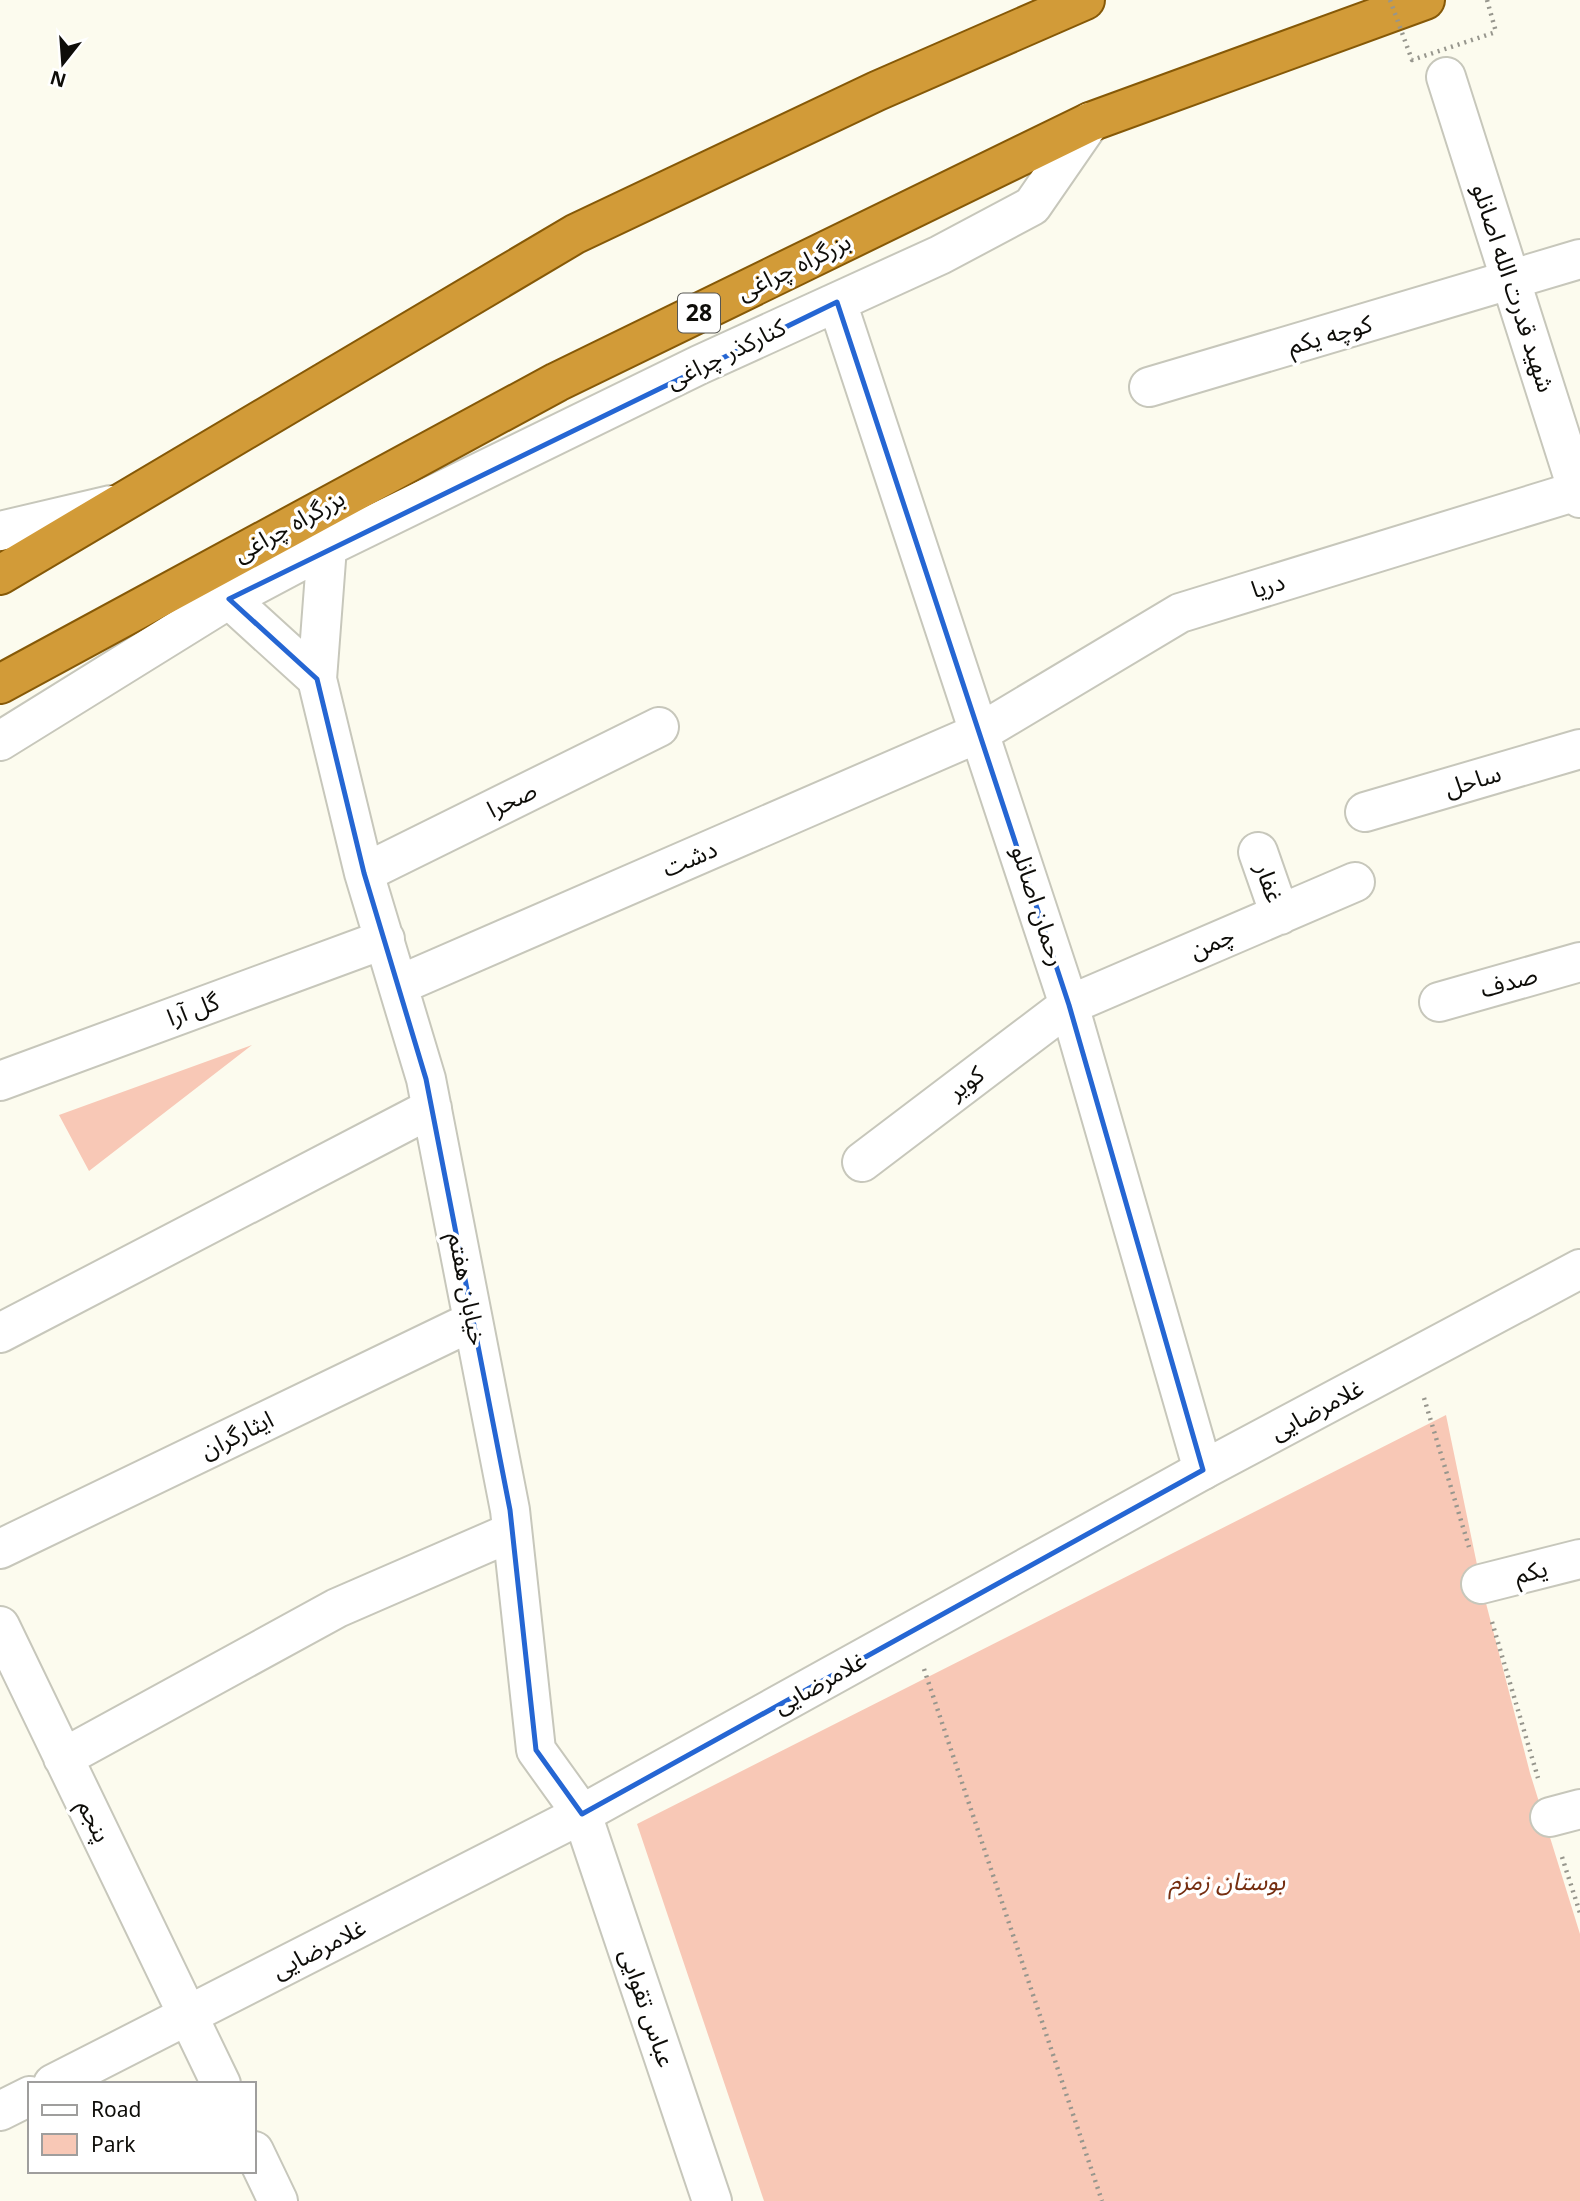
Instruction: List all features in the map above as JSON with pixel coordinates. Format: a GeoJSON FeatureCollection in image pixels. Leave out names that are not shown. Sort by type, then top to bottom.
{"type":"FeatureCollection","features":[{"type":"Feature","properties":{"kind":"highway"},"geometry":{"type":"LineString","coordinates":[[0,575],[117,503],[575,234],[877,91],[1085,0]]}},
{"type":"Feature","properties":{"kind":"highway","name":"بزرگراه چراغی"},"geometry":{"type":"LineString","coordinates":[[0,684],[557,382],[1090,122],[1425,0]]}},
{"type":"Feature","properties":{"kind":"street","name":"شهید قدرت الله اصانلو"},"geometry":{"type":"LineString","coordinates":[[1446,77],[1579,493]]}},
{"type":"Feature","properties":{"kind":"street","name":"کنارکذر چراغی"},"geometry":{"type":"LineString","coordinates":[[0,741],[229,599],[327,547],[699,365],[940,255],[1032,206],[1090,122]]}},
{"type":"Feature","properties":{"kind":"street","name":"کوچه یکم"},"geometry":{"type":"LineString","coordinates":[[1149,387],[1511,282],[1580,259]]}},
{"type":"Feature","properties":{"kind":"street","name":"رحمان اصانلو"},"geometry":{"type":"LineString","coordinates":[[837,302],[1069,1004],[1203,1471]]}},
{"type":"Feature","properties":{"kind":"street","name":"دریا"},"geometry":{"type":"LineString","coordinates":[[981,732],[1180,613],[1579,493]]}},
{"type":"Feature","properties":{"kind":"street"},"geometry":{"type":"LineString","coordinates":[[0,531],[117,503]]}},
{"type":"Feature","properties":{"kind":"street"},"geometry":{"type":"LineString","coordinates":[[317,679],[327,547]]}},
{"type":"Feature","properties":{"kind":"street"},"geometry":{"type":"LineString","coordinates":[[229,599],[317,679]]}},
{"type":"Feature","properties":{"kind":"street","name":"خیابان هفتم"},"geometry":{"type":"LineString","coordinates":[[317,679],[364,873],[386,939],[432,1108],[512,1532],[536,1750],[582,1814]]}},
{"type":"Feature","properties":{"kind":"street","name":"صحرا"},"geometry":{"type":"LineString","coordinates":[[364,873],[659,727]]}},
{"type":"Feature","properties":{"kind":"street","name":"دشت"},"geometry":{"type":"LineString","coordinates":[[399,985],[981,732]]}},
{"type":"Feature","properties":{"kind":"street","name":"ساحل"},"geometry":{"type":"LineString","coordinates":[[1365,813],[1580,749]]}},
{"type":"Feature","properties":{"kind":"street","name":"غفار"},"geometry":{"type":"LineString","coordinates":[[1258,852],[1280,915]]}},
{"type":"Feature","properties":{"kind":"street","name":"چمن"},"geometry":{"type":"LineString","coordinates":[[1069,1004],[1356,882]]}},
{"type":"Feature","properties":{"kind":"street","name":"گل آرا"},"geometry":{"type":"LineString","coordinates":[[0,1081],[386,939]]}},
{"type":"Feature","properties":{"kind":"street","name":"صدف"},"geometry":{"type":"LineString","coordinates":[[1438,1002],[1580,962]]}},
{"type":"Feature","properties":{"kind":"street","name":"کویر"},"geometry":{"type":"LineString","coordinates":[[862,1162],[1069,1004]]}},
{"type":"Feature","properties":{"kind":"street"},"geometry":{"type":"LineString","coordinates":[[0,1333],[432,1108]]}},
{"type":"Feature","properties":{"kind":"street","name":"غلامرضایی"},"geometry":{"type":"LineString","coordinates":[[57,2082],[582,1814],[1203,1471],[1580,1269]]}},
{"type":"Feature","properties":{"kind":"street","name":"ایثارگران"},"geometry":{"type":"LineString","coordinates":[[0,1549],[473,1321]]}},
{"type":"Feature","properties":{"kind":"street"},"geometry":{"type":"LineString","coordinates":[[64,1758],[338,1608],[512,1532]]}},
{"type":"Feature","properties":{"kind":"street","name":"یکم"},"geometry":{"type":"LineString","coordinates":[[1481,1584],[1580,1559]]}},
{"type":"Feature","properties":{"kind":"street","name":"پنجم"},"geometry":{"type":"LineString","coordinates":[[0,1626],[220,2082]]}},
{"type":"Feature","properties":{"kind":"street","name":"عباس تقوایی"},"geometry":{"type":"LineString","coordinates":[[582,1814],[712,2201]]}},
{"type":"Feature","properties":{"kind":"street"},"geometry":{"type":"LineString","coordinates":[[0,2111],[28,2097]]}},
{"type":"Feature","properties":{"kind":"street"},"geometry":{"type":"LineString","coordinates":[[256,2155],[278,2201]]}},
{"type":"Feature","properties":{"kind":"path"},"geometry":{"type":"LineString","coordinates":[[1390,0],[1412,60],[1496,32],[1487,0]]}},
{"type":"Feature","properties":{"kind":"path"},"geometry":{"type":"LineString","coordinates":[[1412,1359],[1481,1584],[1565,1813],[1580,1913]]}},
{"type":"Feature","properties":{"kind":"path"},"geometry":{"type":"LineString","coordinates":[[912,1632],[1102,2201]]}},
{"type":"Feature","properties":{"kind":"highlighted area"},"geometry":{"type":"Polygon","coordinates":[[[837,302],[1069,1005],[1203,1470],[582,1814],[536,1750],[510,1510],[426,1079],[364,873],[317,679],[229,599],[837,302]]]}},
{"type":"Feature","properties":{"kind":"green space"},"geometry":{"type":"Polygon","coordinates":[[[252,1045],[89,1171],[59,1115],[252,1045]]]}},
{"type":"Feature","properties":{"kind":"green space","name":"بوستان زمزم"},"geometry":{"type":"Polygon","coordinates":[[[1446,1415],[1481,1584],[1530,1773],[1580,1934],[1580,2201],[764,2201],[637,1824],[1446,1415]]]}}]}
